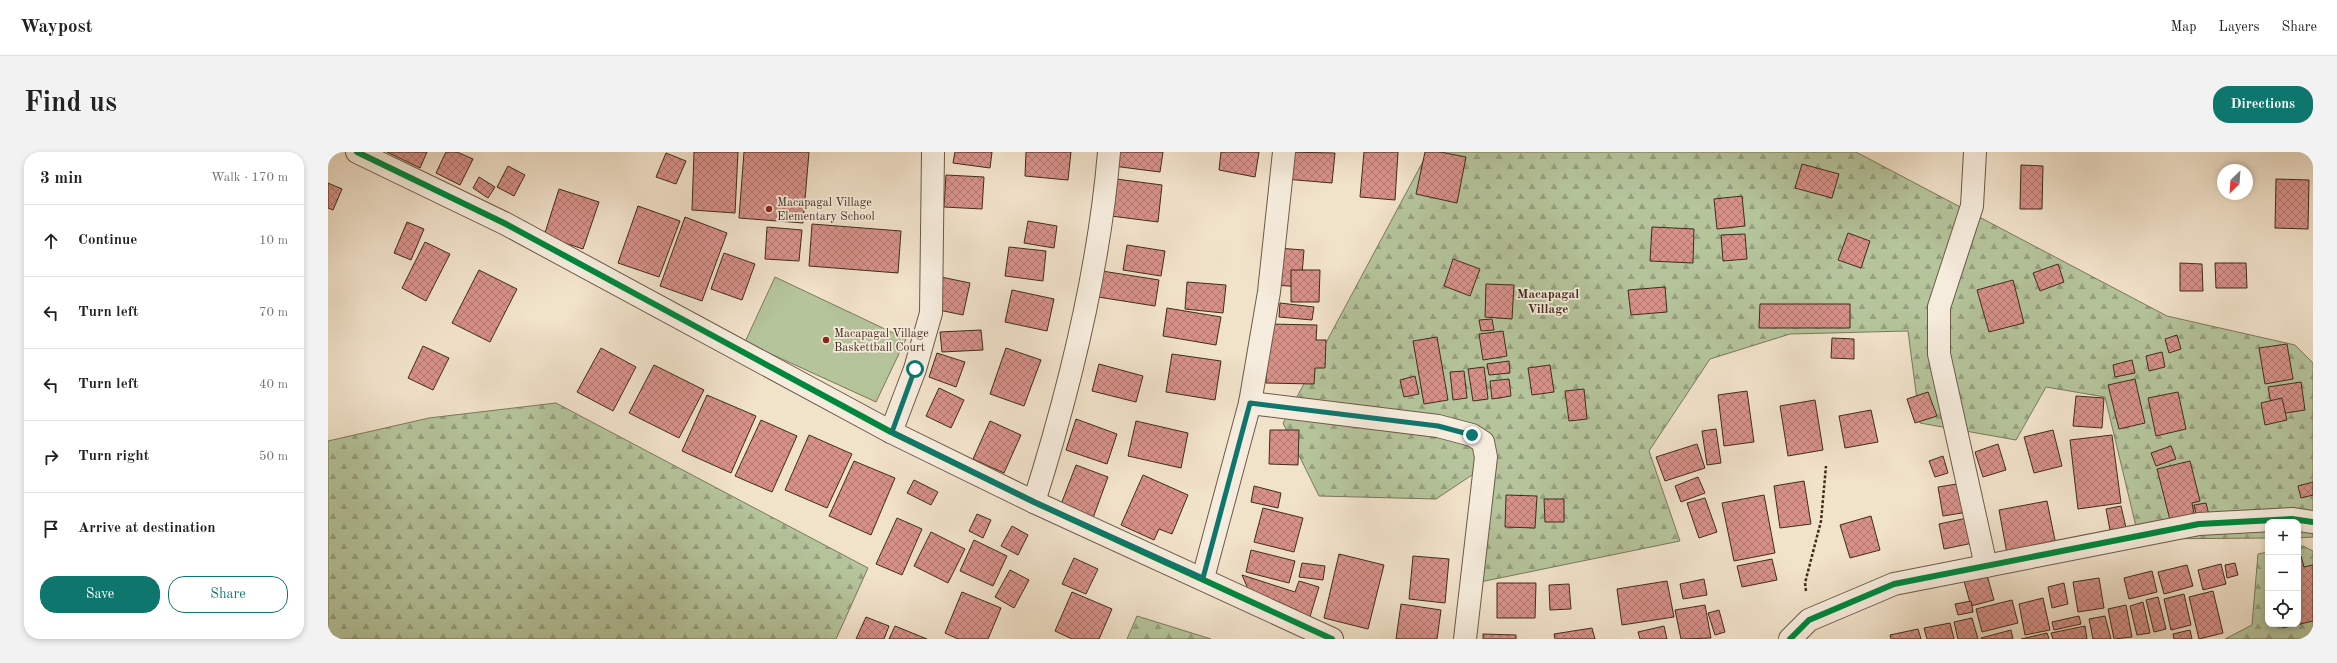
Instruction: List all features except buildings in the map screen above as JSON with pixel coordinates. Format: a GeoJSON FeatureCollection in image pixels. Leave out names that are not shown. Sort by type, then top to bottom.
{"type":"FeatureCollection","features":[{"type":"Feature","properties":{"kind":"street"},"geometry":{"type":"LineString","coordinates":[[357,152],[506,224],[892,432],[1034,502],[1203,578],[1332,639]]}},
{"type":"Feature","properties":{"kind":"street"},"geometry":{"type":"LineString","coordinates":[[892,432],[915,369],[931,312],[933,152]]}},
{"type":"Feature","properties":{"kind":"street"},"geometry":{"type":"LineString","coordinates":[[1034,502],[1079,341],[1105,206],[1109,152]]}},
{"type":"Feature","properties":{"kind":"street"},"geometry":{"type":"LineString","coordinates":[[1203,578],[1250,403],[1269,292],[1284,152]]}},
{"type":"Feature","properties":{"kind":"street"},"geometry":{"type":"LineString","coordinates":[[1975,152],[1972,206],[1939,307],[1939,354],[1986,566]]}},
{"type":"Feature","properties":{"kind":"street"},"geometry":{"type":"LineString","coordinates":[[1250,403],[1438,426],[1472,435],[1482,442],[1486,458],[1465,639]]}},
{"type":"Feature","properties":{"kind":"street"},"geometry":{"type":"LineString","coordinates":[[1790,639],[1809,620],[1894,584],[2200,524],[2292,519],[2313,522]]}},
{"type":"Feature","properties":{"kind":"path"},"geometry":{"type":"LineString","coordinates":[[1809,620],[1805,583],[1821,521],[1826,466]]}},
{"type":"Feature","properties":{"kind":"green space"},"geometry":{"type":"Polygon","coordinates":[[[1428,152],[1856,152],[2167,316],[2295,345],[2313,363],[2313,537],[2301,538],[2301,519],[2265,519],[2265,538],[2139,539],[2105,397],[2046,387],[2016,440],[1920,423],[1908,331],[1790,334],[1710,359],[1649,451],[1680,541],[1480,582],[1493,461],[1436,499],[1319,496],[1283,423],[1428,152]]]}},
{"type":"Feature","properties":{"kind":"green space","name":"Macapagal Village Baskettball Court"},"geometry":{"type":"Polygon","coordinates":[[[775,277],[906,339],[876,402],[745,342],[775,277]]]}},
{"type":"Feature","properties":{"kind":"green space"},"geometry":{"type":"Polygon","coordinates":[[[556,403],[868,568],[836,639],[328,639],[328,441],[429,418],[556,403]]]}},
{"type":"Feature","properties":{"kind":"green space"},"geometry":{"type":"Polygon","coordinates":[[[2301,546],[2313,551],[2313,639],[2225,639],[2252,625],[2258,554],[2265,553],[2265,627],[2301,627],[2301,546]]]}},
{"type":"Feature","properties":{"kind":"green space"},"geometry":{"type":"Polygon","coordinates":[[[1137,616],[1211,639],[1127,639],[1137,616]]]}},
{"type":"Feature","properties":{"kind":"cycle path"},"geometry":{"type":"LineString","coordinates":[[357,152],[506,224],[891,432],[1034,502],[1332,639]]}},
{"type":"Feature","properties":{"kind":"cycle path"},"geometry":{"type":"LineString","coordinates":[[1790,639],[1809,620],[1894,584],[2199,524],[2292,519],[2313,522]]}},
{"type":"Feature","properties":{"kind":"place","name":"Macapagal Village Elementary School"},"geometry":{"type":"Point","coordinates":[769,209]}},
{"type":"Feature","properties":{"kind":"place","name":"Macapagal Village Baskettball Court"},"geometry":{"type":"Point","coordinates":[826,340]}},
{"type":"Feature","properties":{"kind":"district","name":"Macapagal Village"},"geometry":{"type":"Point","coordinates":[1548,300]}},
{"type":"Feature","properties":{"kind":"route"},"geometry":{"type":"LineString","coordinates":[[915,369],[892,432],[1034,502],[1203,578],[1250,403],[1438,426],[1472,435]]}}]}
